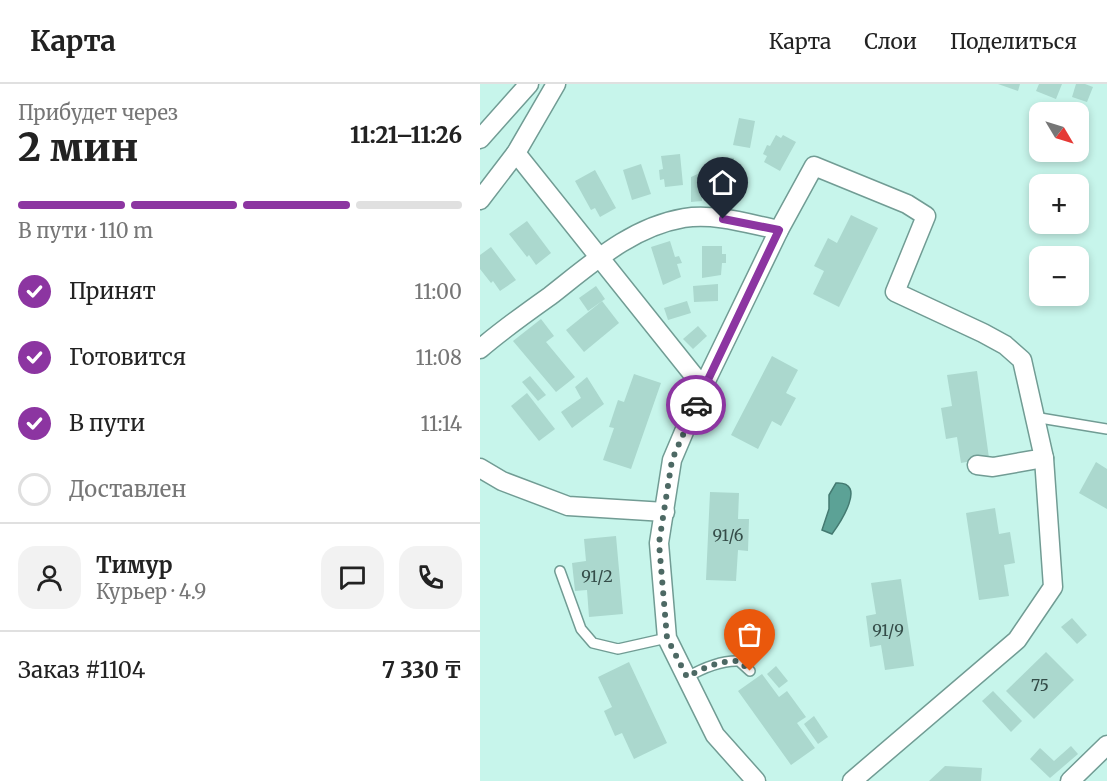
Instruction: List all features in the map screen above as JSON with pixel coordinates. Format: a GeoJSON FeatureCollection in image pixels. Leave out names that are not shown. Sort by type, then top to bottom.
{"type":"FeatureCollection","features":[{"type":"Feature","properties":{"kind":"street"},"geometry":{"type":"LineString","coordinates":[[480,139],[529,84]]}},
{"type":"Feature","properties":{"kind":"street"},"geometry":{"type":"LineString","coordinates":[[480,200],[516,153],[556,84]]}},
{"type":"Feature","properties":{"kind":"street"},"geometry":{"type":"LineString","coordinates":[[516,153],[703,387]]}},
{"type":"Feature","properties":{"kind":"street"},"geometry":{"type":"LineString","coordinates":[[756,781],[715,735],[667,638],[659,543],[672,460],[703,387],[779,230],[814,166],[907,204],[926,216],[895,292],[983,333],[1005,345],[1022,360],[1044,458],[1053,588],[1017,640],[852,781]]}},
{"type":"Feature","properties":{"kind":"street"},"geometry":{"type":"LineString","coordinates":[[480,349],[600,258],[630,237],[654,225],[686,218],[723,219],[779,230]]}},
{"type":"Feature","properties":{"kind":"street"},"geometry":{"type":"LineString","coordinates":[[977,465],[993,467],[1044,458]]}},
{"type":"Feature","properties":{"kind":"street"},"geometry":{"type":"LineString","coordinates":[[480,468],[502,481],[568,506],[665,512]]}},
{"type":"Feature","properties":{"kind":"street"},"geometry":{"type":"LineString","coordinates":[[1070,781],[1107,745]]}},
{"type":"Feature","properties":{"kind":"lane"},"geometry":{"type":"LineString","coordinates":[[1034,417],[1107,429]]}},
{"type":"Feature","properties":{"kind":"lane"},"geometry":{"type":"LineString","coordinates":[[560,571],[581,629],[593,644],[618,649],[667,638]]}},
{"type":"Feature","properties":{"kind":"lane"},"geometry":{"type":"LineString","coordinates":[[687,677],[701,669],[730,661],[739,661],[750,671]]}},
{"type":"Feature","properties":{"kind":"shaded area"},"geometry":{"type":"Polygon","coordinates":[[[836,483],[845,484],[850,489],[851,495],[845,513],[832,534],[822,530],[829,509],[829,495],[836,483]]]}},
{"type":"Feature","properties":{"kind":"building"},"geometry":{"type":"Polygon","coordinates":[[[998,84],[1020,84],[1018,91],[998,84]]]}},
{"type":"Feature","properties":{"kind":"building"},"geometry":{"type":"Polygon","coordinates":[[[1039,84],[1062,84],[1056,99],[1036,91],[1039,84]]]}},
{"type":"Feature","properties":{"kind":"building"},"geometry":{"type":"Polygon","coordinates":[[[1076,84],[1093,87],[1087,102],[1072,97],[1076,84]]]}},
{"type":"Feature","properties":{"kind":"building"},"geometry":{"type":"Polygon","coordinates":[[[739,118],[755,121],[750,148],[733,145],[739,118]]]}},
{"type":"Feature","properties":{"kind":"building"},"geometry":{"type":"Polygon","coordinates":[[[776,135],[781,138],[783,135],[796,142],[780,171],[764,162],[767,156],[763,154],[776,135]]]}},
{"type":"Feature","properties":{"kind":"building"},"geometry":{"type":"Polygon","coordinates":[[[680,154],[683,185],[665,187],[664,179],[660,180],[659,170],[663,169],[661,156],[680,154]]]}},
{"type":"Feature","properties":{"kind":"building"},"geometry":{"type":"Polygon","coordinates":[[[723,157],[734,158],[732,192],[712,190],[713,180],[709,180],[710,171],[713,172],[713,159],[723,160],[723,157]]]}},
{"type":"Feature","properties":{"kind":"building"},"geometry":{"type":"Polygon","coordinates":[[[641,164],[651,194],[632,200],[623,170],[641,164]]]}},
{"type":"Feature","properties":{"kind":"building"},"geometry":{"type":"Polygon","coordinates":[[[595,170],[616,208],[600,217],[595,208],[591,210],[575,181],[595,170]]]}},
{"type":"Feature","properties":{"kind":"building"},"geometry":{"type":"Polygon","coordinates":[[[700,173],[702,201],[691,202],[691,177],[700,173]]]}},
{"type":"Feature","properties":{"kind":"building"},"geometry":{"type":"Polygon","coordinates":[[[851,215],[878,228],[839,307],[813,294],[824,271],[814,266],[828,238],[837,243],[851,215]]]}},
{"type":"Feature","properties":{"kind":"building"},"geometry":{"type":"Polygon","coordinates":[[[527,221],[551,253],[536,265],[509,234],[527,221]]]}},
{"type":"Feature","properties":{"kind":"building"},"geometry":{"type":"Polygon","coordinates":[[[670,241],[675,257],[679,256],[682,263],[677,264],[681,277],[663,285],[651,247],[670,241]]]}},
{"type":"Feature","properties":{"kind":"building"},"geometry":{"type":"Polygon","coordinates":[[[702,246],[722,246],[722,254],[726,254],[726,263],[722,263],[721,275],[702,278],[702,246]]]}},
{"type":"Feature","properties":{"kind":"building"},"geometry":{"type":"Polygon","coordinates":[[[491,247],[516,280],[500,291],[480,269],[480,255],[491,247]]]}},
{"type":"Feature","properties":{"kind":"building"},"geometry":{"type":"Polygon","coordinates":[[[718,284],[718,301],[694,302],[693,286],[718,284]]]}},
{"type":"Feature","properties":{"kind":"building"},"geometry":{"type":"Polygon","coordinates":[[[596,286],[605,299],[588,311],[579,298],[596,286]]]}},
{"type":"Feature","properties":{"kind":"building"},"geometry":{"type":"Polygon","coordinates":[[[602,301],[619,323],[584,352],[566,330],[602,301]]]}},
{"type":"Feature","properties":{"kind":"building"},"geometry":{"type":"Polygon","coordinates":[[[687,301],[691,313],[668,320],[664,308],[687,301]]]}},
{"type":"Feature","properties":{"kind":"building"},"geometry":{"type":"Polygon","coordinates":[[[541,319],[554,336],[546,342],[575,377],[556,392],[513,341],[541,319]]]}},
{"type":"Feature","properties":{"kind":"building"},"geometry":{"type":"Polygon","coordinates":[[[698,326],[707,336],[693,349],[683,339],[698,326]]]}},
{"type":"Feature","properties":{"kind":"building"},"geometry":{"type":"Polygon","coordinates":[[[772,356],[798,370],[786,393],[796,398],[781,426],[772,421],[758,449],[731,435],[772,356]]]}},
{"type":"Feature","properties":{"kind":"building"},"geometry":{"type":"Polygon","coordinates":[[[977,371],[989,458],[961,463],[957,437],[946,439],[941,408],[952,406],[947,375],[977,371]]]}},
{"type":"Feature","properties":{"kind":"building"},"geometry":{"type":"Polygon","coordinates":[[[634,374],[661,383],[631,469],[603,460],[614,428],[609,427],[618,400],[624,402],[634,374]]]}},
{"type":"Feature","properties":{"kind":"building"},"geometry":{"type":"Polygon","coordinates":[[[530,376],[546,395],[538,401],[522,382],[530,376]]]}},
{"type":"Feature","properties":{"kind":"building"},"geometry":{"type":"Polygon","coordinates":[[[587,377],[604,404],[572,428],[561,412],[581,398],[575,387],[587,377]]]}},
{"type":"Feature","properties":{"kind":"building"},"geometry":{"type":"Polygon","coordinates":[[[527,393],[555,429],[539,441],[511,406],[527,393]]]}},
{"type":"Feature","properties":{"kind":"building"},"geometry":{"type":"Polygon","coordinates":[[[1096,462],[1107,469],[1107,509],[1079,493],[1096,462]]]}},
{"type":"Feature","properties":{"kind":"building"},"geometry":{"type":"Polygon","coordinates":[[[710,492],[739,493],[738,519],[749,519],[748,551],[738,550],[736,581],[706,580],[710,492]]]}},
{"type":"Feature","properties":{"kind":"building"},"geometry":{"type":"Polygon","coordinates":[[[995,508],[999,534],[1010,532],[1015,563],[1004,565],[1009,596],[979,600],[966,513],[995,508]]]}},
{"type":"Feature","properties":{"kind":"building"},"geometry":{"type":"Polygon","coordinates":[[[616,536],[623,614],[589,617],[587,590],[575,591],[572,563],[586,561],[584,539],[616,536]]]}},
{"type":"Feature","properties":{"kind":"building"},"geometry":{"type":"Polygon","coordinates":[[[901,579],[914,666],[885,670],[881,645],[870,647],[866,616],[876,614],[871,583],[901,579]]]}},
{"type":"Feature","properties":{"kind":"building"},"geometry":{"type":"Polygon","coordinates":[[[1072,618],[1087,635],[1077,644],[1061,627],[1072,618]]]}},
{"type":"Feature","properties":{"kind":"building"},"geometry":{"type":"Polygon","coordinates":[[[1046,652],[1074,680],[1034,719],[1006,691],[1046,652]]]}},
{"type":"Feature","properties":{"kind":"building"},"geometry":{"type":"Polygon","coordinates":[[[629,662],[667,743],[634,759],[622,733],[615,736],[604,711],[612,707],[598,677],[629,662]]]}},
{"type":"Feature","properties":{"kind":"building"},"geometry":{"type":"Polygon","coordinates":[[[776,666],[788,681],[779,688],[767,674],[776,666]]]}},
{"type":"Feature","properties":{"kind":"building"},"geometry":{"type":"Polygon","coordinates":[[[762,674],[779,697],[787,691],[806,717],[797,723],[815,748],[791,765],[738,691],[762,674]]]}},
{"type":"Feature","properties":{"kind":"building"},"geometry":{"type":"Polygon","coordinates":[[[993,691],[1022,721],[1011,732],[982,701],[993,691]]]}},
{"type":"Feature","properties":{"kind":"building"},"geometry":{"type":"Polygon","coordinates":[[[814,716],[828,737],[818,744],[804,724],[814,716]]]}},
{"type":"Feature","properties":{"kind":"building"},"geometry":{"type":"Polygon","coordinates":[[[1071,746],[1078,754],[1050,778],[1030,759],[1040,748],[1054,761],[1071,746]]]}},
{"type":"Feature","properties":{"kind":"building"},"geometry":{"type":"Polygon","coordinates":[[[945,766],[982,768],[981,781],[929,781],[945,766]]]}},
{"type":"Feature","properties":{"kind":"way so far"},"geometry":{"type":"LineString","coordinates":[[696,405],[672,460],[659,543],[667,638],[687,677],[715,664],[738,660],[750,671]]}},
{"type":"Feature","properties":{"kind":"route"},"geometry":{"type":"LineString","coordinates":[[696,405],[779,230],[723,219]]}}]}
